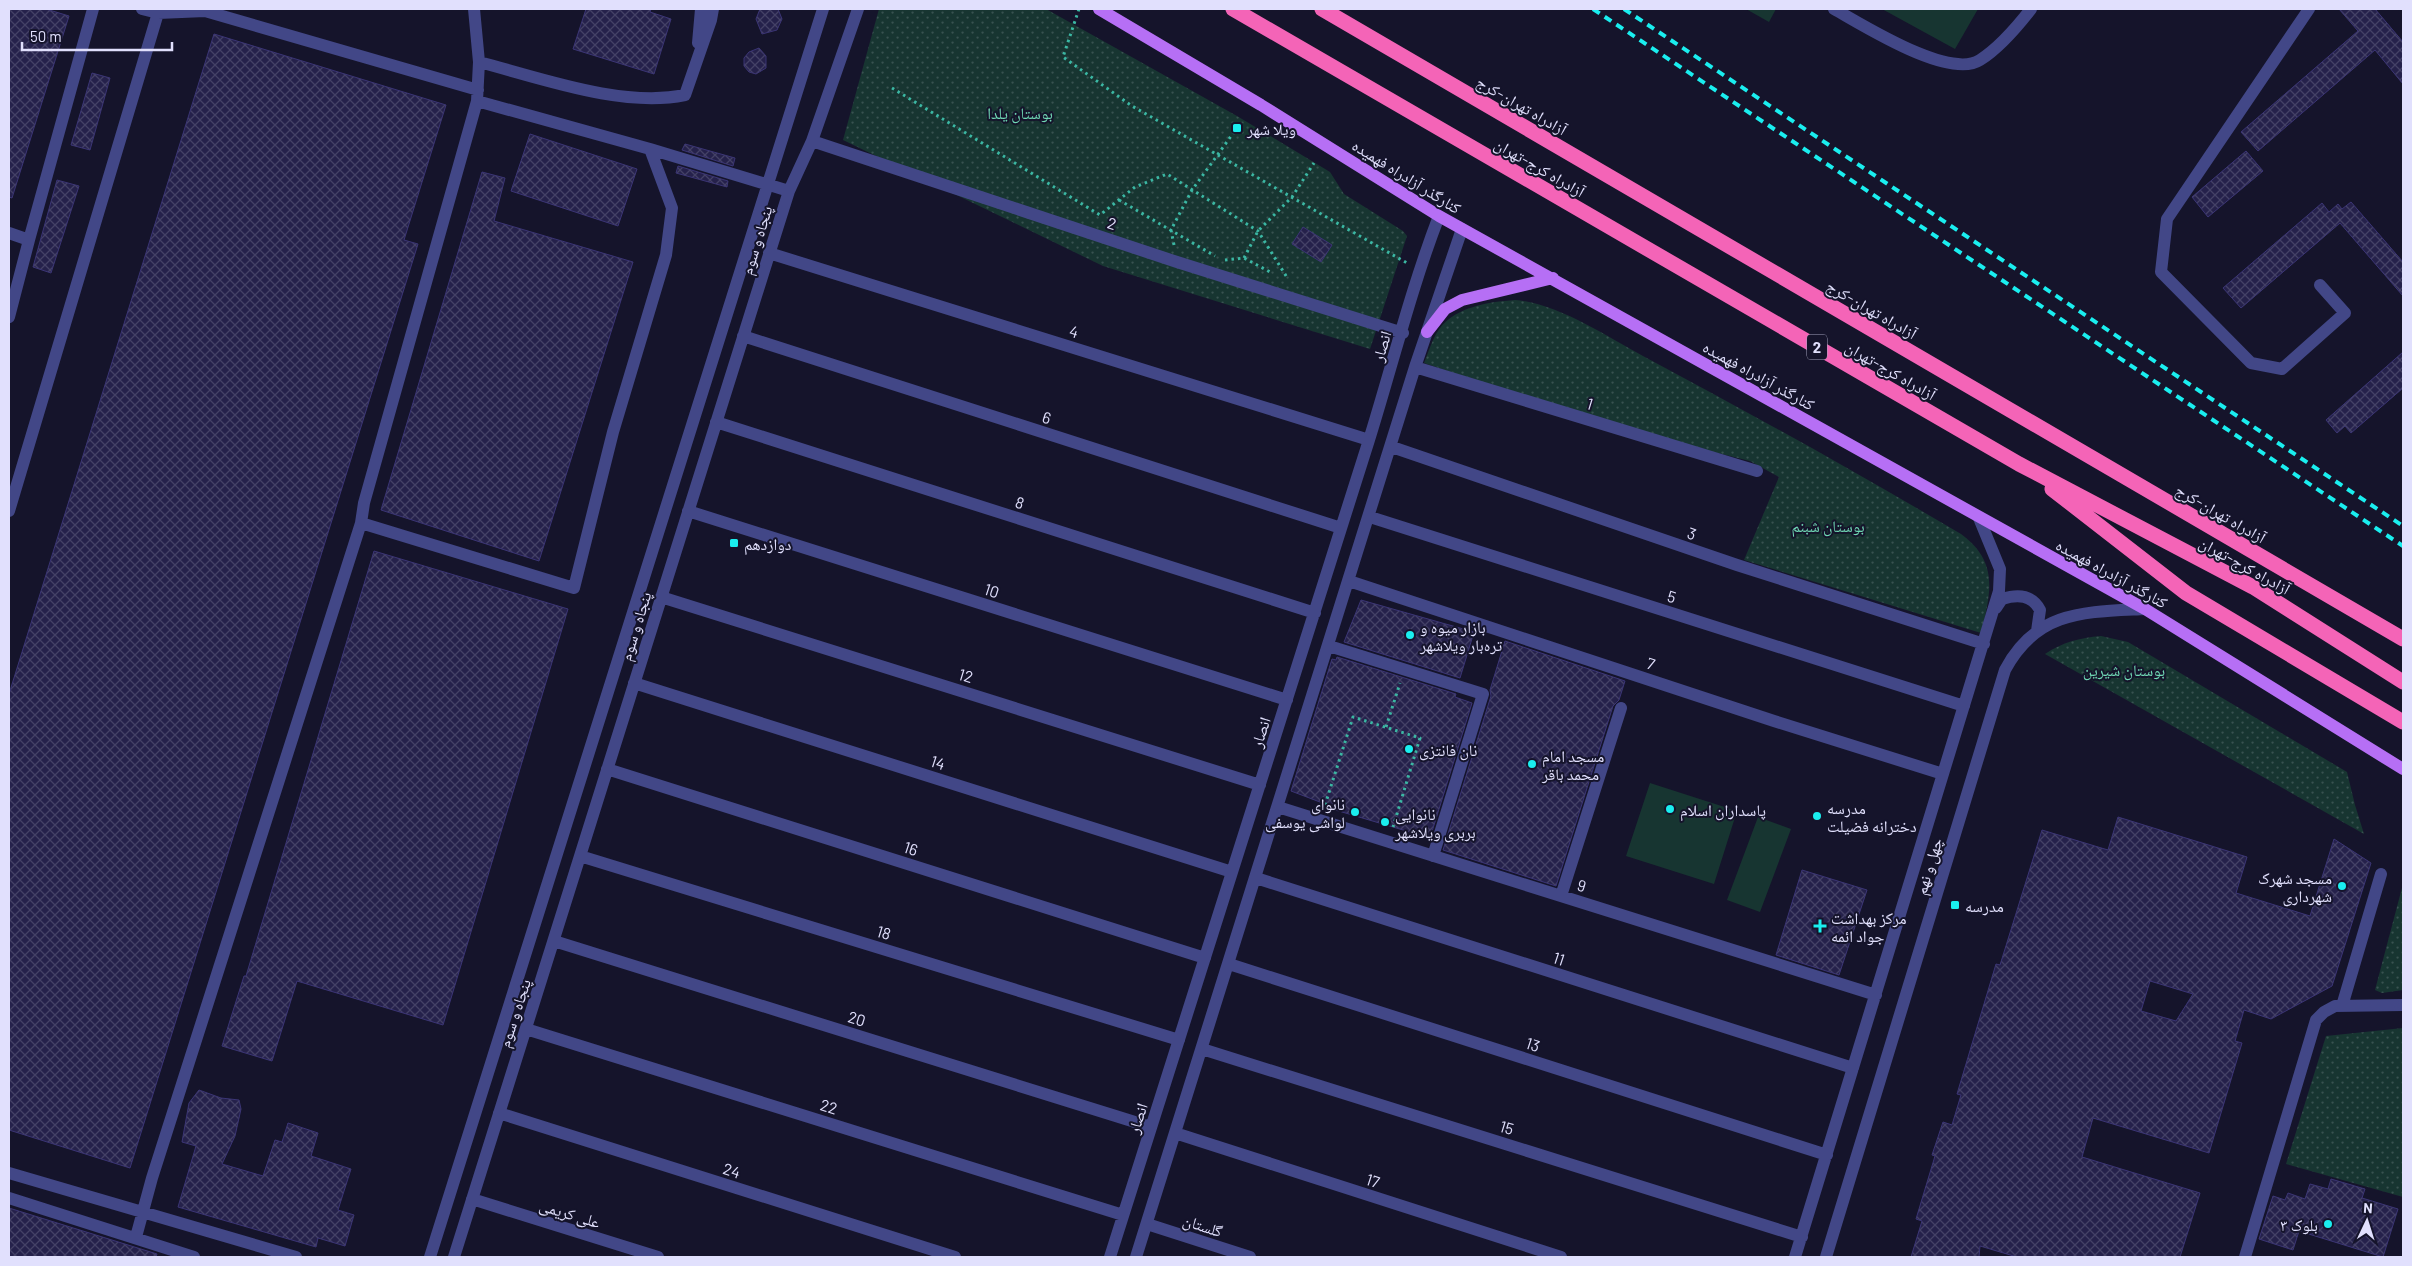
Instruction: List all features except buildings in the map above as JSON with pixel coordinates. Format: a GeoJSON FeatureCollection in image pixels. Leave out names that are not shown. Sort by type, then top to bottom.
{"type":"FeatureCollection","features":[{"type":"Feature","properties":{"kind":"highway","name":"آزادراه کرج-تهران"},"geometry":{"type":"LineString","coordinates":[[1233,9],[2019,464],[2253,587],[2403,682]]}},
{"type":"Feature","properties":{"kind":"highway","name":"آزادراه تهران-کرج"},"geometry":{"type":"LineString","coordinates":[[1322,9],[2403,639]]}},
{"type":"Feature","properties":{"kind":"highway"},"geometry":{"type":"LineString","coordinates":[[2019,464],[2186,593],[2403,722]]}},
{"type":"Feature","properties":{"kind":"main road","name":"کنارگذر آزادراه فهمیده"},"geometry":{"type":"LineString","coordinates":[[1099,9],[1261,105],[1439,216],[2145,609],[2403,769]]}},
{"type":"Feature","properties":{"kind":"main road"},"geometry":{"type":"LineString","coordinates":[[1427,332],[1446,309],[1462,300],[1553,278]]}},
{"type":"Feature","properties":{"kind":"street"},"geometry":{"type":"LineString","coordinates":[[9,317],[28,240],[93,9]]}},
{"type":"Feature","properties":{"kind":"street"},"geometry":{"type":"LineString","coordinates":[[142,9],[158,13],[206,11],[789,191]]}},
{"type":"Feature","properties":{"kind":"street"},"geometry":{"type":"LineString","coordinates":[[136,1237],[142,1213],[361,524],[364,503],[478,96],[479,62],[474,9]]}},
{"type":"Feature","properties":{"kind":"street"},"geometry":{"type":"LineString","coordinates":[[696,65],[701,9]]}},
{"type":"Feature","properties":{"kind":"street"},"geometry":{"type":"LineString","coordinates":[[479,62],[621,98],[664,99],[685,96],[713,9]]}},
{"type":"Feature","properties":{"kind":"street","name":"پنجاه و سوم"},"geometry":{"type":"LineString","coordinates":[[430,1257],[823,9]]}},
{"type":"Feature","properties":{"kind":"street","name":"پنجاه و سوم"},"geometry":{"type":"LineString","coordinates":[[454,1257],[789,191],[812,140],[858,9]]}},
{"type":"Feature","properties":{"kind":"street"},"geometry":{"type":"LineString","coordinates":[[1834,9],[1923,57],[1951,64],[1979,61],[2016,28],[2031,9]]}},
{"type":"Feature","properties":{"kind":"street"},"geometry":{"type":"LineString","coordinates":[[2309,9],[2167,218],[2161,272],[2251,363],[2282,369],[2345,313],[2320,285]]}},
{"type":"Feature","properties":{"kind":"street"},"geometry":{"type":"LineString","coordinates":[[9,511],[158,13]]}},
{"type":"Feature","properties":{"kind":"street","name":"2"},"geometry":{"type":"LineString","coordinates":[[812,140],[1177,262],[1403,333]]}},
{"type":"Feature","properties":{"kind":"street"},"geometry":{"type":"LineString","coordinates":[[361,524],[574,588],[613,432],[666,255],[672,208],[650,149]]}},
{"type":"Feature","properties":{"kind":"street","name":"انصار"},"geometry":{"type":"LineString","coordinates":[[1110,1257],[1403,333],[1419,269],[1439,216]]}},
{"type":"Feature","properties":{"kind":"street"},"geometry":{"type":"LineString","coordinates":[[1136,1257],[1392,447],[1415,367],[1462,229]]}},
{"type":"Feature","properties":{"kind":"street"},"geometry":{"type":"LineString","coordinates":[[9,233],[28,240]]}},
{"type":"Feature","properties":{"kind":"street","name":"4"},"geometry":{"type":"LineString","coordinates":[[769,253],[1369,440]]}},
{"type":"Feature","properties":{"kind":"street","name":"6"},"geometry":{"type":"LineString","coordinates":[[743,336],[1341,528]]}},
{"type":"Feature","properties":{"kind":"street","name":"1"},"geometry":{"type":"LineString","coordinates":[[1415,367],[1756,471]]}},
{"type":"Feature","properties":{"kind":"street","name":"8"},"geometry":{"type":"LineString","coordinates":[[716,422],[1315,613]]}},
{"type":"Feature","properties":{"kind":"street","name":"3"},"geometry":{"type":"LineString","coordinates":[[1392,447],[1736,565],[1984,644]]}},
{"type":"Feature","properties":{"kind":"street","name":"10"},"geometry":{"type":"LineString","coordinates":[[688,511],[1287,700]]}},
{"type":"Feature","properties":{"kind":"street","name":"5"},"geometry":{"type":"LineString","coordinates":[[1370,516],[1964,706]]}},
{"type":"Feature","properties":{"kind":"street","name":"چهل و نهم"},"geometry":{"type":"LineString","coordinates":[[1795,1257],[1999,591],[2000,569],[1979,518]]}},
{"type":"Feature","properties":{"kind":"street","name":"7"},"geometry":{"type":"LineString","coordinates":[[1349,582],[1943,774]]}},
{"type":"Feature","properties":{"kind":"street"},"geometry":{"type":"LineString","coordinates":[[1992,614],[2002,599],[2021,596],[2030,598],[2040,610],[2036,630]]}},
{"type":"Feature","properties":{"kind":"street","name":"12"},"geometry":{"type":"LineString","coordinates":[[661,597],[1260,785]]}},
{"type":"Feature","properties":{"kind":"street","name":"چهل و نهم"},"geometry":{"type":"LineString","coordinates":[[1826,1257],[2005,670],[2012,655],[2036,630],[2051,621],[2084,612],[2145,609]]}},
{"type":"Feature","properties":{"kind":"street"},"geometry":{"type":"LineString","coordinates":[[1329,646],[1483,694],[1433,856]]}},
{"type":"Feature","properties":{"kind":"street","name":"14"},"geometry":{"type":"LineString","coordinates":[[634,683],[1232,872]]}},
{"type":"Feature","properties":{"kind":"street"},"geometry":{"type":"LineString","coordinates":[[1561,896],[1620,708]]}},
{"type":"Feature","properties":{"kind":"street","name":"16"},"geometry":{"type":"LineString","coordinates":[[607,769],[1205,958]]}},
{"type":"Feature","properties":{"kind":"street","name":"9"},"geometry":{"type":"LineString","coordinates":[[1278,807],[1876,995]]}},
{"type":"Feature","properties":{"kind":"street","name":"18"},"geometry":{"type":"LineString","coordinates":[[580,856],[1179,1040]]}},
{"type":"Feature","properties":{"kind":"street"},"geometry":{"type":"LineString","coordinates":[[2342,1006],[2381,874]]}},
{"type":"Feature","properties":{"kind":"street","name":"11"},"geometry":{"type":"LineString","coordinates":[[1256,878],[1853,1068]]}},
{"type":"Feature","properties":{"kind":"street","name":"20"},"geometry":{"type":"LineString","coordinates":[[554,941],[1151,1127]]}},
{"type":"Feature","properties":{"kind":"street","name":"13"},"geometry":{"type":"LineString","coordinates":[[1229,964],[1827,1155]]}},
{"type":"Feature","properties":{"kind":"street"},"geometry":{"type":"LineString","coordinates":[[2245,1257],[2316,1020],[2324,1012],[2335,1006],[2403,1005]]}},
{"type":"Feature","properties":{"kind":"street","name":"22"},"geometry":{"type":"LineString","coordinates":[[526,1029],[1123,1215]]}},
{"type":"Feature","properties":{"kind":"street","name":"15"},"geometry":{"type":"LineString","coordinates":[[1202,1049],[1802,1236]]}},
{"type":"Feature","properties":{"kind":"street","name":"24"},"geometry":{"type":"LineString","coordinates":[[499,1113],[955,1257]]}},
{"type":"Feature","properties":{"kind":"street","name":"17"},"geometry":{"type":"LineString","coordinates":[[1175,1133],[1561,1257]]}},
{"type":"Feature","properties":{"kind":"street"},"geometry":{"type":"LineString","coordinates":[[9,1173],[296,1257]]}},
{"type":"Feature","properties":{"kind":"street"},"geometry":{"type":"LineString","coordinates":[[9,1198],[194,1257]]}},
{"type":"Feature","properties":{"kind":"street","name":"علی کریمی"},"geometry":{"type":"LineString","coordinates":[[472,1199],[658,1257]]}},
{"type":"Feature","properties":{"kind":"street","name":"گلستان"},"geometry":{"type":"LineString","coordinates":[[1147,1224],[1250,1257]]}},
{"type":"Feature","properties":{"kind":"path"},"geometry":{"type":"LineString","coordinates":[[1079,9],[1063,57],[1132,106],[1419,269]]}},
{"type":"Feature","properties":{"kind":"path"},"geometry":{"type":"LineString","coordinates":[[892,88],[1100,215],[1135,187],[1167,174],[1258,231],[1290,283],[1282,279]]}},
{"type":"Feature","properties":{"kind":"path"},"geometry":{"type":"LineString","coordinates":[[1177,262],[1171,230],[1192,190],[1237,128]]}},
{"type":"Feature","properties":{"kind":"path"},"geometry":{"type":"LineString","coordinates":[[1244,258],[1258,231],[1292,197],[1314,163]]}},
{"type":"Feature","properties":{"kind":"path"},"geometry":{"type":"LineString","coordinates":[[1119,200],[1223,260],[1244,258],[1274,274]]}},
{"type":"Feature","properties":{"kind":"path"},"geometry":{"type":"LineString","coordinates":[[1386,727],[1404,669]]}},
{"type":"Feature","properties":{"kind":"path"},"geometry":{"type":"LineString","coordinates":[[1320,820],[1353,717],[1386,727],[1420,738],[1388,842]]}},
{"type":"Feature","properties":{"kind":"green space","name":"بوستان یلدا"},"geometry":{"type":"Polygon","coordinates":[[[879,9],[1046,9],[1237,116],[1330,172],[1344,194],[1403,231],[1407,236],[1370,349],[1103,266],[843,140],[879,9]]]}},
{"type":"Feature","properties":{"kind":"green space"},"geometry":{"type":"Polygon","coordinates":[[[1746,9],[1776,9],[1769,22],[1746,9]]]}},
{"type":"Feature","properties":{"kind":"green space"},"geometry":{"type":"Polygon","coordinates":[[[1882,9],[1978,9],[1955,49],[1882,9]]]}},
{"type":"Feature","properties":{"kind":"green space","name":"بوستان شبنم"},"geometry":{"type":"Polygon","coordinates":[[[1515,300],[1548,307],[1581,322],[1803,443],[1961,534],[1982,556],[1987,567],[1989,591],[1981,633],[1744,560],[1779,477],[1750,461],[1677,443],[1549,405],[1424,363],[1436,334],[1451,318],[1471,308],[1493,302],[1515,300]]]}},
{"type":"Feature","properties":{"kind":"green space","name":"بوستان شیرین"},"geometry":{"type":"Polygon","coordinates":[[[2101,636],[2128,642],[2347,772],[2364,834],[2045,654],[2058,646],[2072,641],[2101,636]]]}},
{"type":"Feature","properties":{"kind":"green space"},"geometry":{"type":"Polygon","coordinates":[[[1650,783],[1737,811],[1714,884],[1626,856],[1650,783]]]}},
{"type":"Feature","properties":{"kind":"green space"},"geometry":{"type":"Polygon","coordinates":[[[1758,817],[1791,829],[1760,912],[1727,900],[1758,817]]]}},
{"type":"Feature","properties":{"kind":"green space"},"geometry":{"type":"Polygon","coordinates":[[[2403,884],[2403,990],[2382,993],[2375,990],[2403,884]]]}},
{"type":"Feature","properties":{"kind":"green space"},"geometry":{"type":"Polygon","coordinates":[[[2403,1028],[2403,1197],[2286,1164],[2326,1036],[2403,1028]]]}},
{"type":"Feature","properties":{"kind":"railway"},"geometry":{"type":"LineString","coordinates":[[1593,9],[2403,546]]}},
{"type":"Feature","properties":{"kind":"railway"},"geometry":{"type":"LineString","coordinates":[[1624,9],[2403,526]]}},
{"type":"Feature","properties":{"kind":"place","name":"ویلا شهر"},"geometry":{"type":"Point","coordinates":[1237,128]}},
{"type":"Feature","properties":{"kind":"place","name":"دوازدهم"},"geometry":{"type":"Point","coordinates":[734,543]}},
{"type":"Feature","properties":{"kind":"place","name":"بازار میوه و تره‌بار ویلاشهر"},"geometry":{"type":"Point","coordinates":[1410,635]}},
{"type":"Feature","properties":{"kind":"place","name":"نان فانتزی"},"geometry":{"type":"Point","coordinates":[1409,749]}},
{"type":"Feature","properties":{"kind":"place","name":"مسجد امام محمد باقر"},"geometry":{"type":"Point","coordinates":[1532,764]}},
{"type":"Feature","properties":{"kind":"place","name":"پاسداران اسلام"},"geometry":{"type":"Point","coordinates":[1670,809]}},
{"type":"Feature","properties":{"kind":"place","name":"نانوای لواشی یوسفی"},"geometry":{"type":"Point","coordinates":[1355,812]}},
{"type":"Feature","properties":{"kind":"place","name":"مدرسه دخترانه فضیلت"},"geometry":{"type":"Point","coordinates":[1817,816]}},
{"type":"Feature","properties":{"kind":"place","name":"نانوایی بربری ویلاشهر"},"geometry":{"type":"Point","coordinates":[1385,822]}},
{"type":"Feature","properties":{"kind":"place","name":"مسجد شهرک شهرداری"},"geometry":{"type":"Point","coordinates":[2342,886]}},
{"type":"Feature","properties":{"kind":"place","name":"مدرسه"},"geometry":{"type":"Point","coordinates":[1955,905]}},
{"type":"Feature","properties":{"kind":"place","name":"مرکز بهداشت جواد ائمه"},"geometry":{"type":"Point","coordinates":[1820,926]}},
{"type":"Feature","properties":{"kind":"place","name":"بلوک ۳"},"geometry":{"type":"Point","coordinates":[2328,1224]}}]}
